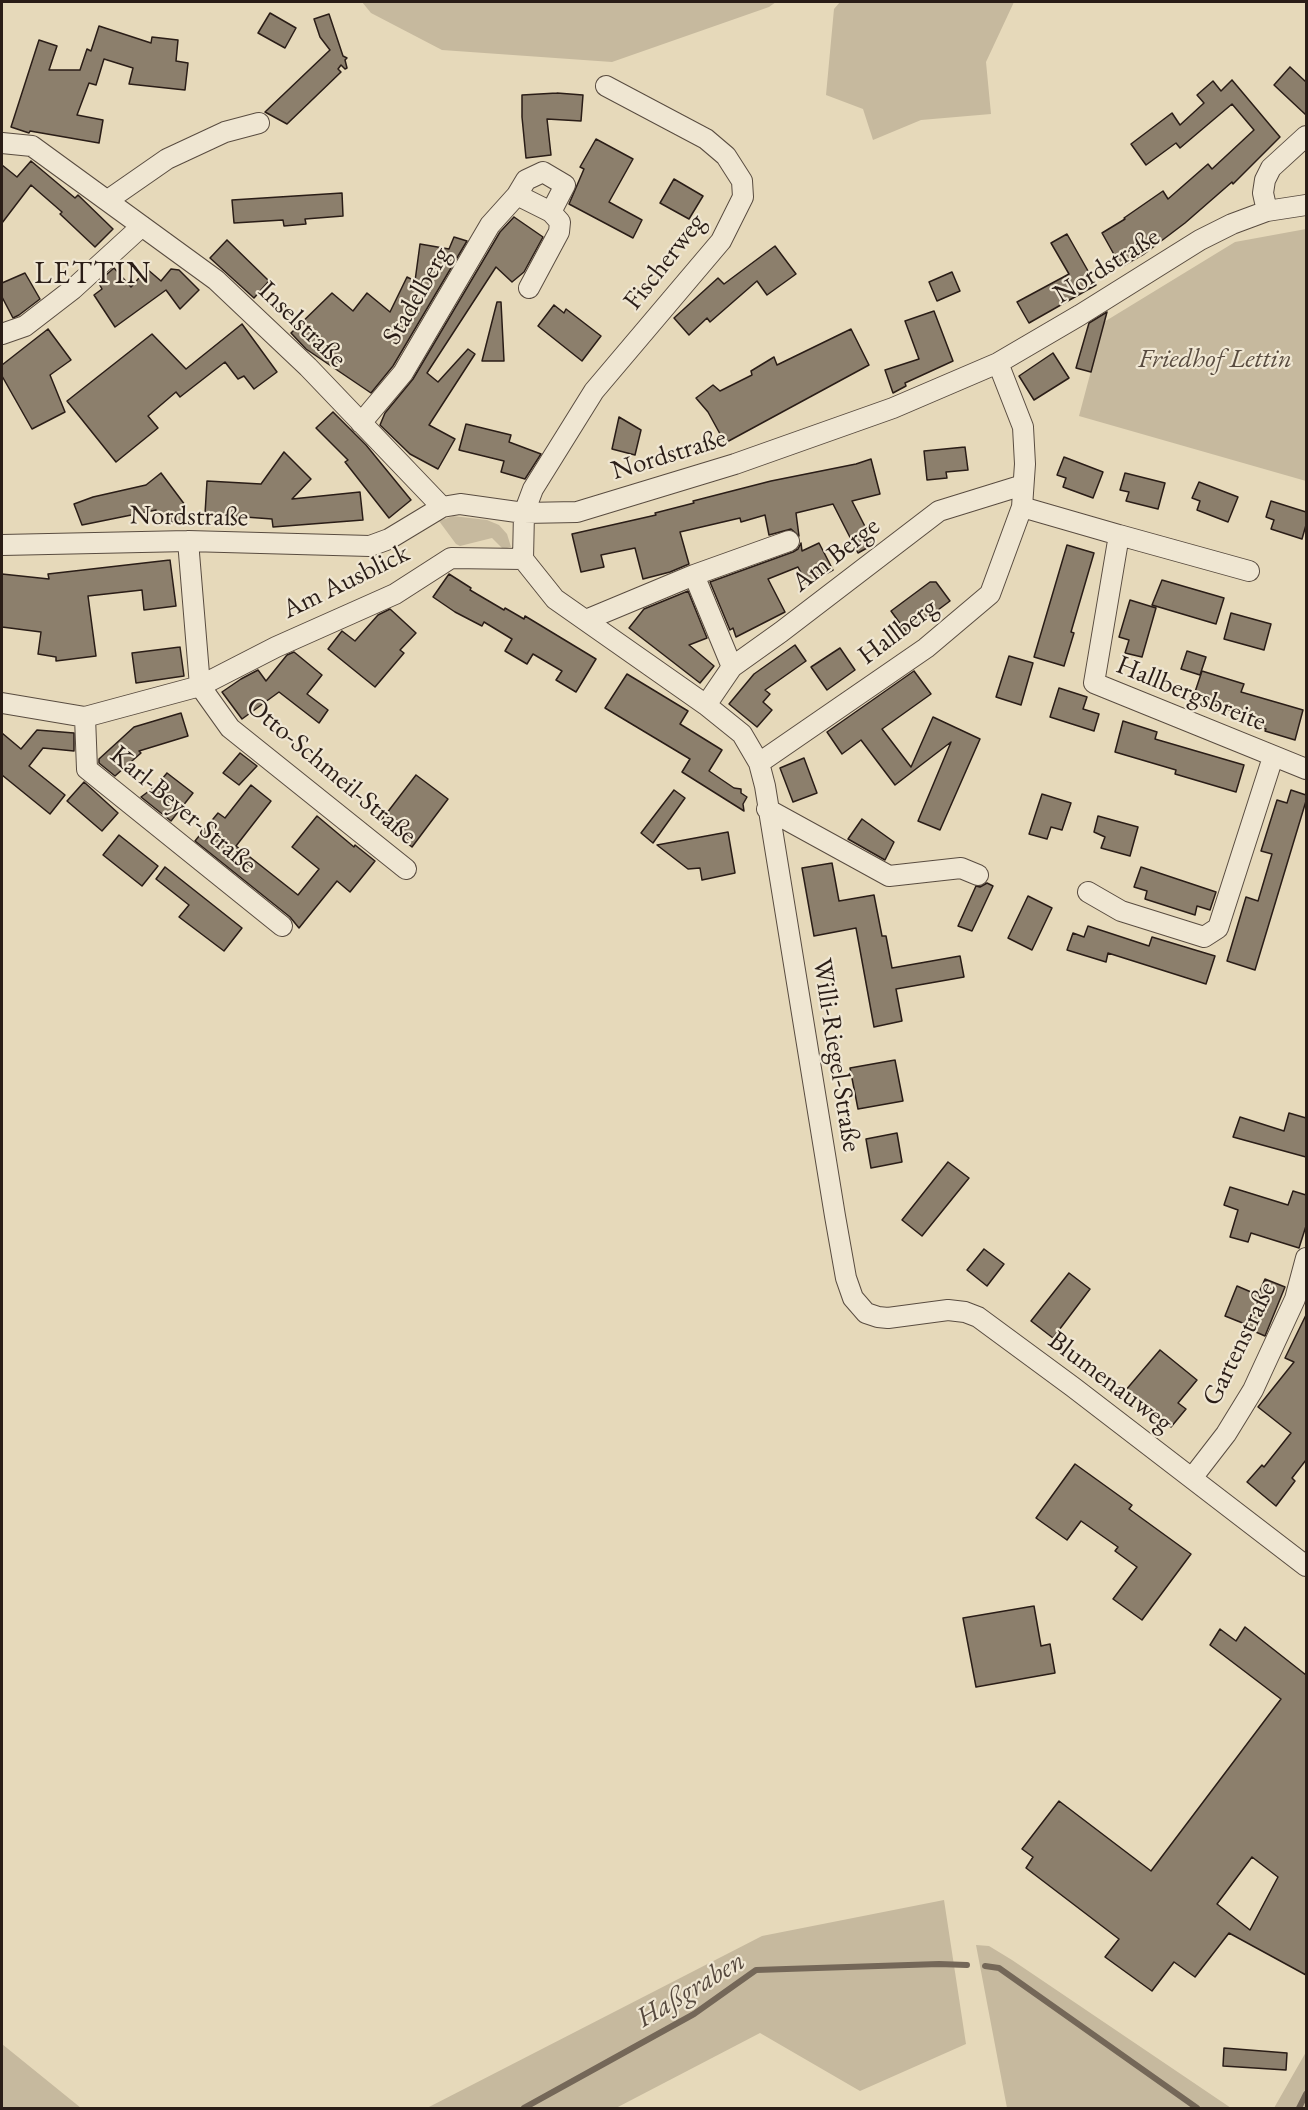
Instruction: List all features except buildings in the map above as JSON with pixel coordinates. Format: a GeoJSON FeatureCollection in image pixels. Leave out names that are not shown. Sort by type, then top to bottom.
{"type":"FeatureCollection","features":[{"type":"Feature","properties":{"kind":"street","name":"Fischerweg"},"geometry":{"type":"LineString","coordinates":[[524,513],[532,489],[594,391],[721,241],[743,197],[742,182],[726,156],[706,139],[606,86]]}},
{"type":"Feature","properties":{"kind":"street"},"geometry":{"type":"LineString","coordinates":[[108,200],[167,159],[225,132],[259,123]]}},
{"type":"Feature","properties":{"kind":"street"},"geometry":{"type":"LineString","coordinates":[[1267,211],[1263,193],[1265,180],[1271,168],[1306,136]]}},
{"type":"Feature","properties":{"kind":"street","name":"Inselstraße"},"geometry":{"type":"LineString","coordinates":[[2,143],[32,146],[216,280],[308,367],[442,507]]}},
{"type":"Feature","properties":{"kind":"street","name":"Stadelberg"},"geometry":{"type":"LineString","coordinates":[[361,423],[403,373],[490,225],[517,195],[526,180],[543,172],[565,186],[551,212]]}},
{"type":"Feature","properties":{"kind":"street"},"geometry":{"type":"LineString","coordinates":[[517,195],[551,212],[560,222],[560,232],[529,288]]}},
{"type":"Feature","properties":{"kind":"street","name":"Nordstraße"},"geometry":{"type":"LineString","coordinates":[[2,545],[188,541],[370,546],[389,539],[442,507],[460,504],[524,513],[577,512],[726,467],[892,408],[998,363],[1200,240],[1232,224],[1267,211],[1306,205]]}},
{"type":"Feature","properties":{"kind":"street"},"geometry":{"type":"LineString","coordinates":[[2,334],[25,326],[72,289],[141,226]]}},
{"type":"Feature","properties":{"kind":"street","name":"Hallberg"},"geometry":{"type":"LineString","coordinates":[[759,763],[926,648],[990,594],[1022,507],[1025,464],[1023,427],[998,363]]}},
{"type":"Feature","properties":{"kind":"street","name":"Am Berge"},"geometry":{"type":"LineString","coordinates":[[706,705],[732,667],[939,511],[1023,485]]}},
{"type":"Feature","properties":{"kind":"street"},"geometry":{"type":"LineString","coordinates":[[1022,507],[1249,571]]}},
{"type":"Feature","properties":{"kind":"street"},"geometry":{"type":"LineString","coordinates":[[523,560],[524,513]]}},
{"type":"Feature","properties":{"kind":"street","name":"Hallbergsbreite"},"geometry":{"type":"LineString","coordinates":[[1119,535],[1094,683],[1306,769]]}},
{"type":"Feature","properties":{"kind":"street"},"geometry":{"type":"LineString","coordinates":[[188,541],[200,686]]}},
{"type":"Feature","properties":{"kind":"street"},"geometry":{"type":"LineString","coordinates":[[586,620],[694,575],[789,541]]}},
{"type":"Feature","properties":{"kind":"street","name":"Am Ausblick"},"geometry":{"type":"LineString","coordinates":[[85,717],[200,686],[276,647],[395,594],[451,558],[523,560]]}},
{"type":"Feature","properties":{"kind":"street","name":"Willi-Riegel-Straße"},"geometry":{"type":"LineString","coordinates":[[523,560],[555,599],[706,705],[742,734],[759,763],[765,786],[844,1268],[853,1298],[860,1308]]}},
{"type":"Feature","properties":{"kind":"street"},"geometry":{"type":"LineString","coordinates":[[694,575],[732,667]]}},
{"type":"Feature","properties":{"kind":"street","name":"Otto-Schmeil-Straße"},"geometry":{"type":"LineString","coordinates":[[200,686],[230,728],[406,869]]}},
{"type":"Feature","properties":{"kind":"street"},"geometry":{"type":"LineString","coordinates":[[2,703],[85,717]]}},
{"type":"Feature","properties":{"kind":"street","name":"Karl-Beyer-Straße"},"geometry":{"type":"LineString","coordinates":[[85,717],[87,769],[282,926]]}},
{"type":"Feature","properties":{"kind":"street"},"geometry":{"type":"LineString","coordinates":[[1088,892],[1121,911],[1204,937],[1218,928],[1273,757]]}},
{"type":"Feature","properties":{"kind":"street"},"geometry":{"type":"LineString","coordinates":[[767,809],[889,876],[961,868],[978,875]]}},
{"type":"Feature","properties":{"kind":"street","name":"Gartenstraße"},"geometry":{"type":"LineString","coordinates":[[1192,1478],[1226,1434],[1253,1390],[1295,1299],[1306,1258]]}},
{"type":"Feature","properties":{"kind":"street","name":"Blumenauweg"},"geometry":{"type":"LineString","coordinates":[[860,1308],[873,1316],[888,1318],[937,1310],[972,1314],[1064,1380],[1306,1566]]}},
{"type":"Feature","properties":{"kind":"green space"},"geometry":{"type":"Polygon","coordinates":[[[362,2],[776,2],[769,7],[612,62],[442,50],[371,13],[362,2]]]}},
{"type":"Feature","properties":{"kind":"green space"},"geometry":{"type":"Polygon","coordinates":[[[840,2],[1014,2],[986,62],[991,114],[921,120],[873,140],[863,109],[826,95],[834,9],[840,2]]]}},
{"type":"Feature","properties":{"kind":"green space","name":"Friedhof Lettin"},"geometry":{"type":"Polygon","coordinates":[[[1306,229],[1306,481],[1079,416],[1104,322],[1235,242],[1306,229]]]}},
{"type":"Feature","properties":{"kind":"green space"},"geometry":{"type":"Polygon","coordinates":[[[453,516],[487,520],[499,525],[507,534],[511,547],[503,549],[492,538],[460,546],[456,544],[439,521],[453,516]]]}},
{"type":"Feature","properties":{"kind":"green space"},"geometry":{"type":"Polygon","coordinates":[[[944,1900],[966,2044],[860,2091],[760,2033],[616,2108],[427,2108],[762,1936],[944,1900]]]}},
{"type":"Feature","properties":{"kind":"green space"},"geometry":{"type":"Polygon","coordinates":[[[976,1945],[989,1946],[1012,1960],[1231,2108],[1007,2108],[976,1945]]]}},
{"type":"Feature","properties":{"kind":"green space"},"geometry":{"type":"Polygon","coordinates":[[[2,2044],[81,2108],[2,2108],[2,2044]]]}},
{"type":"Feature","properties":{"kind":"green space"},"geometry":{"type":"Polygon","coordinates":[[[1306,2052],[1306,2108],[1274,2108],[1306,2052]]]}},
{"type":"Feature","properties":{"kind":"waterway","name":"Haßgraben"},"geometry":{"type":"LineString","coordinates":[[524,2108],[694,2014],[756,1970],[967,1965]]}},
{"type":"Feature","properties":{"kind":"waterway","name":"Haßgraben"},"geometry":{"type":"LineString","coordinates":[[985,1966],[999,1968],[1197,2108]]}},
{"type":"Feature","properties":{"kind":"waterway","name":"Haßgraben"},"geometry":{"type":"LineString","coordinates":[[1299,2108],[1306,2094]]}},
{"type":"Feature","properties":{"kind":"district","name":"LETTIN"},"geometry":{"type":"Point","coordinates":[93,275]}}]}
